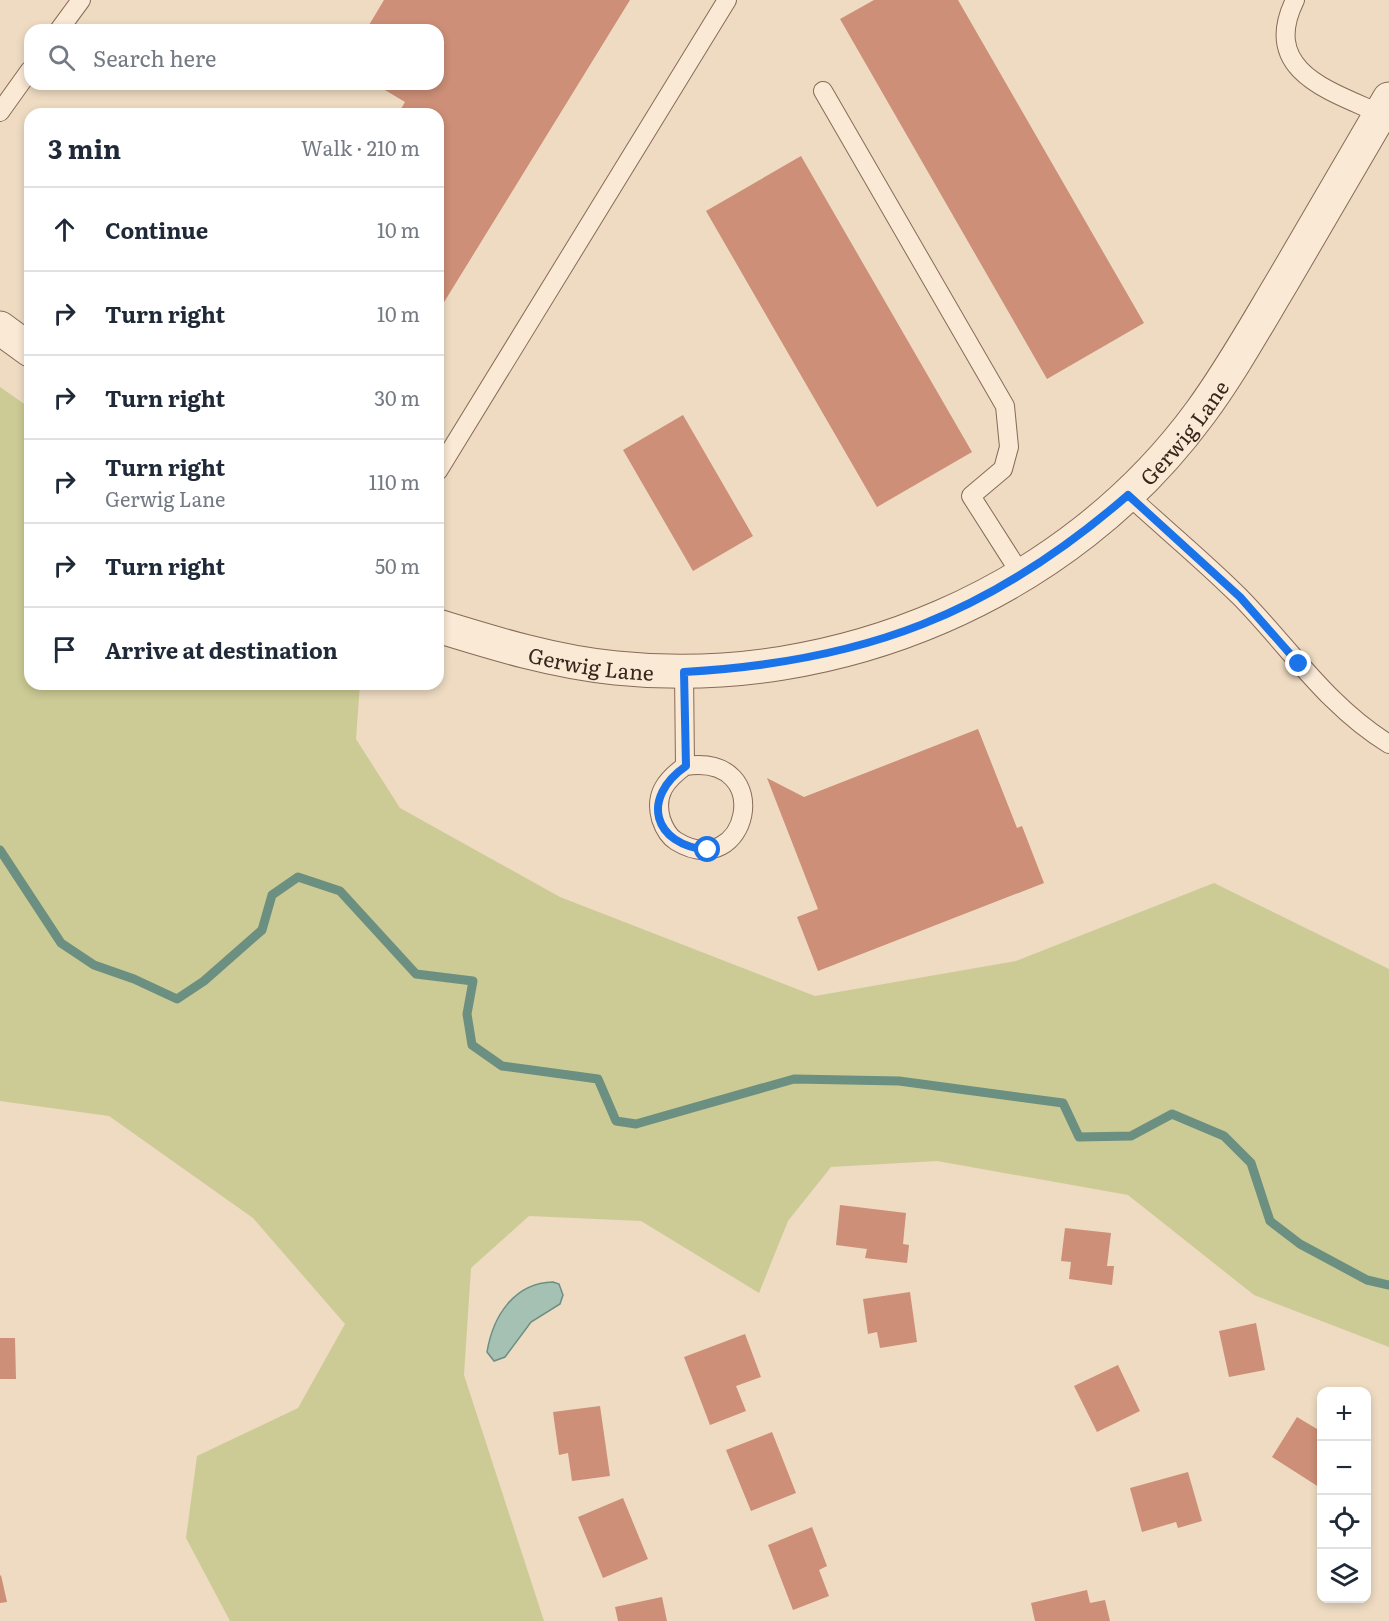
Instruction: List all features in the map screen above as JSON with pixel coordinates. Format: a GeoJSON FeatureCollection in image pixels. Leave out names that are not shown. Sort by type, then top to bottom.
{"type":"FeatureCollection","features":[{"type":"Feature","properties":{"kind":"street","name":"Gerwig Lane"},"geometry":{"type":"LineString","coordinates":[[444,628],[560,660],[617,668],[684,672],[751,668],[855,647],[907,632],[956,611],[1022,576],[1055,554],[1128,495],[1198,415],[1235,361],[1385,107]]}},
{"type":"Feature","properties":{"kind":"street"},"geometry":{"type":"LineString","coordinates":[[0,328],[24,346]]}},
{"type":"Feature","properties":{"kind":"lane"},"geometry":{"type":"LineString","coordinates":[[63,24],[81,0]]}},
{"type":"Feature","properties":{"kind":"lane"},"geometry":{"type":"LineString","coordinates":[[444,461],[727,0]]}},
{"type":"Feature","properties":{"kind":"lane"},"geometry":{"type":"LineString","coordinates":[[1295,0],[1287,19],[1286,38],[1302,75],[1385,107]]}},
{"type":"Feature","properties":{"kind":"lane"},"geometry":{"type":"LineString","coordinates":[[0,112],[24,78]]}},
{"type":"Feature","properties":{"kind":"lane"},"geometry":{"type":"LineString","coordinates":[[823,91],[1005,406],[1009,447],[1003,469],[971,496],[1022,576]]}},
{"type":"Feature","properties":{"kind":"lane"},"geometry":{"type":"LineString","coordinates":[[1128,495],[1240,597],[1332,699],[1366,730],[1389,744]]}},
{"type":"Feature","properties":{"kind":"lane"},"geometry":{"type":"LineString","coordinates":[[684,672],[686,766]]}},
{"type":"Feature","properties":{"kind":"lane"},"geometry":{"type":"LineString","coordinates":[[705,763],[722,769],[738,783],[744,800],[744,818],[737,833],[725,844],[708,850],[687,848],[672,839],[663,828],[658,807],[661,792],[669,778],[686,766],[705,763]]}},
{"type":"Feature","properties":{"kind":"shaded area"},"geometry":{"type":"Polygon","coordinates":[[[0,387],[24,404],[24,690],[360,690],[356,739],[400,808],[560,897],[815,996],[1016,961],[1214,883],[1389,969],[1389,1347],[1254,1295],[1128,1195],[937,1161],[831,1167],[788,1221],[759,1293],[641,1221],[529,1216],[471,1268],[464,1375],[544,1621],[230,1621],[186,1538],[197,1456],[298,1408],[345,1324],[253,1218],[109,1116],[0,1101],[0,387]]]}},
{"type":"Feature","properties":{"kind":"shaded area"},"geometry":{"type":"Polygon","coordinates":[[[553,1282],[559,1284],[563,1295],[560,1304],[531,1322],[505,1357],[494,1361],[487,1352],[500,1314],[517,1295],[527,1288],[553,1282]]]}},
{"type":"Feature","properties":{"kind":"building"},"geometry":{"type":"Polygon","coordinates":[[[384,0],[630,0],[444,302],[444,108],[402,108],[405,102],[385,90],[444,90],[444,24],[370,24],[384,0]]]}},
{"type":"Feature","properties":{"kind":"building"},"geometry":{"type":"Polygon","coordinates":[[[874,0],[958,0],[1144,323],[1047,379],[840,19],[874,0]]]}},
{"type":"Feature","properties":{"kind":"building"},"geometry":{"type":"Polygon","coordinates":[[[801,156],[972,452],[877,507],[706,211],[801,156]]]}},
{"type":"Feature","properties":{"kind":"building"},"geometry":{"type":"Polygon","coordinates":[[[683,415],[753,536],[693,571],[623,450],[683,415]]]}},
{"type":"Feature","properties":{"kind":"building"},"geometry":{"type":"Polygon","coordinates":[[[978,729],[1017,828],[1022,826],[1044,883],[818,971],[797,917],[818,909],[767,778],[804,797],[978,729]]]}},
{"type":"Feature","properties":{"kind":"building"},"geometry":{"type":"Polygon","coordinates":[[[840,1205],[906,1213],[903,1244],[909,1245],[907,1263],[865,1258],[867,1249],[836,1245],[840,1205]]]}},
{"type":"Feature","properties":{"kind":"building"},"geometry":{"type":"Polygon","coordinates":[[[1065,1228],[1111,1233],[1107,1266],[1114,1266],[1112,1285],[1069,1279],[1071,1262],[1061,1261],[1065,1228]]]}},
{"type":"Feature","properties":{"kind":"building"},"geometry":{"type":"Polygon","coordinates":[[[910,1292],[917,1342],[880,1348],[877,1332],[868,1334],[863,1299],[910,1292]]]}},
{"type":"Feature","properties":{"kind":"building"},"geometry":{"type":"Polygon","coordinates":[[[1256,1323],[1265,1370],[1229,1377],[1219,1331],[1256,1323]]]}},
{"type":"Feature","properties":{"kind":"building"},"geometry":{"type":"Polygon","coordinates":[[[745,1334],[761,1377],[736,1386],[746,1411],[710,1425],[684,1357],[745,1334]]]}},
{"type":"Feature","properties":{"kind":"building"},"geometry":{"type":"Polygon","coordinates":[[[0,1338],[15,1338],[16,1379],[0,1379],[0,1338]]]}},
{"type":"Feature","properties":{"kind":"building"},"geometry":{"type":"Polygon","coordinates":[[[1118,1365],[1140,1411],[1097,1432],[1074,1386],[1118,1365]]]}},
{"type":"Feature","properties":{"kind":"building"},"geometry":{"type":"Polygon","coordinates":[[[600,1406],[610,1476],[572,1481],[568,1453],[559,1455],[553,1412],[600,1406]]]}},
{"type":"Feature","properties":{"kind":"building"},"geometry":{"type":"Polygon","coordinates":[[[1297,1417],[1317,1429],[1317,1486],[1272,1457],[1297,1417]]]}},
{"type":"Feature","properties":{"kind":"building"},"geometry":{"type":"Polygon","coordinates":[[[772,1432],[796,1493],[751,1511],[726,1450],[772,1432]]]}},
{"type":"Feature","properties":{"kind":"building"},"geometry":{"type":"Polygon","coordinates":[[[1188,1472],[1202,1521],[1178,1528],[1176,1522],[1142,1532],[1130,1488],[1188,1472]]]}},
{"type":"Feature","properties":{"kind":"building"},"geometry":{"type":"Polygon","coordinates":[[[623,1498],[648,1559],[603,1578],[578,1517],[623,1498]]]}},
{"type":"Feature","properties":{"kind":"building"},"geometry":{"type":"Polygon","coordinates":[[[812,1527],[827,1566],[819,1570],[829,1596],[793,1610],[768,1545],[812,1527]]]}},
{"type":"Feature","properties":{"kind":"building"},"geometry":{"type":"Polygon","coordinates":[[[0,1576],[7,1602],[0,1603],[0,1576]]]}},
{"type":"Feature","properties":{"kind":"building"},"geometry":{"type":"Polygon","coordinates":[[[1087,1590],[1090,1603],[1105,1600],[1110,1621],[1035,1621],[1031,1603],[1087,1590]]]}},
{"type":"Feature","properties":{"kind":"building"},"geometry":{"type":"Polygon","coordinates":[[[662,1597],[667,1621],[618,1621],[615,1607],[662,1597]]]}},
{"type":"Feature","properties":{"kind":"waterway"},"geometry":{"type":"LineString","coordinates":[[0,850],[61,943],[94,965],[134,979],[177,999],[204,981],[262,930],[272,895],[298,877],[340,891],[416,974],[473,981],[467,1014],[472,1045],[502,1066],[598,1079],[616,1121],[636,1124],[794,1079],[899,1081],[1063,1103],[1079,1137],[1131,1136],[1172,1114],[1224,1136],[1251,1163],[1270,1221],[1300,1244],[1367,1280],[1389,1285]]}},
{"type":"Feature","properties":{"kind":"route"},"geometry":{"type":"LineString","coordinates":[[708,850],[687,848],[672,839],[663,828],[658,807],[661,792],[669,778],[686,766],[684,672],[751,668],[835,653],[907,632],[966,607],[1022,576],[1097,522],[1128,495],[1240,597],[1299,664]]}}]}
